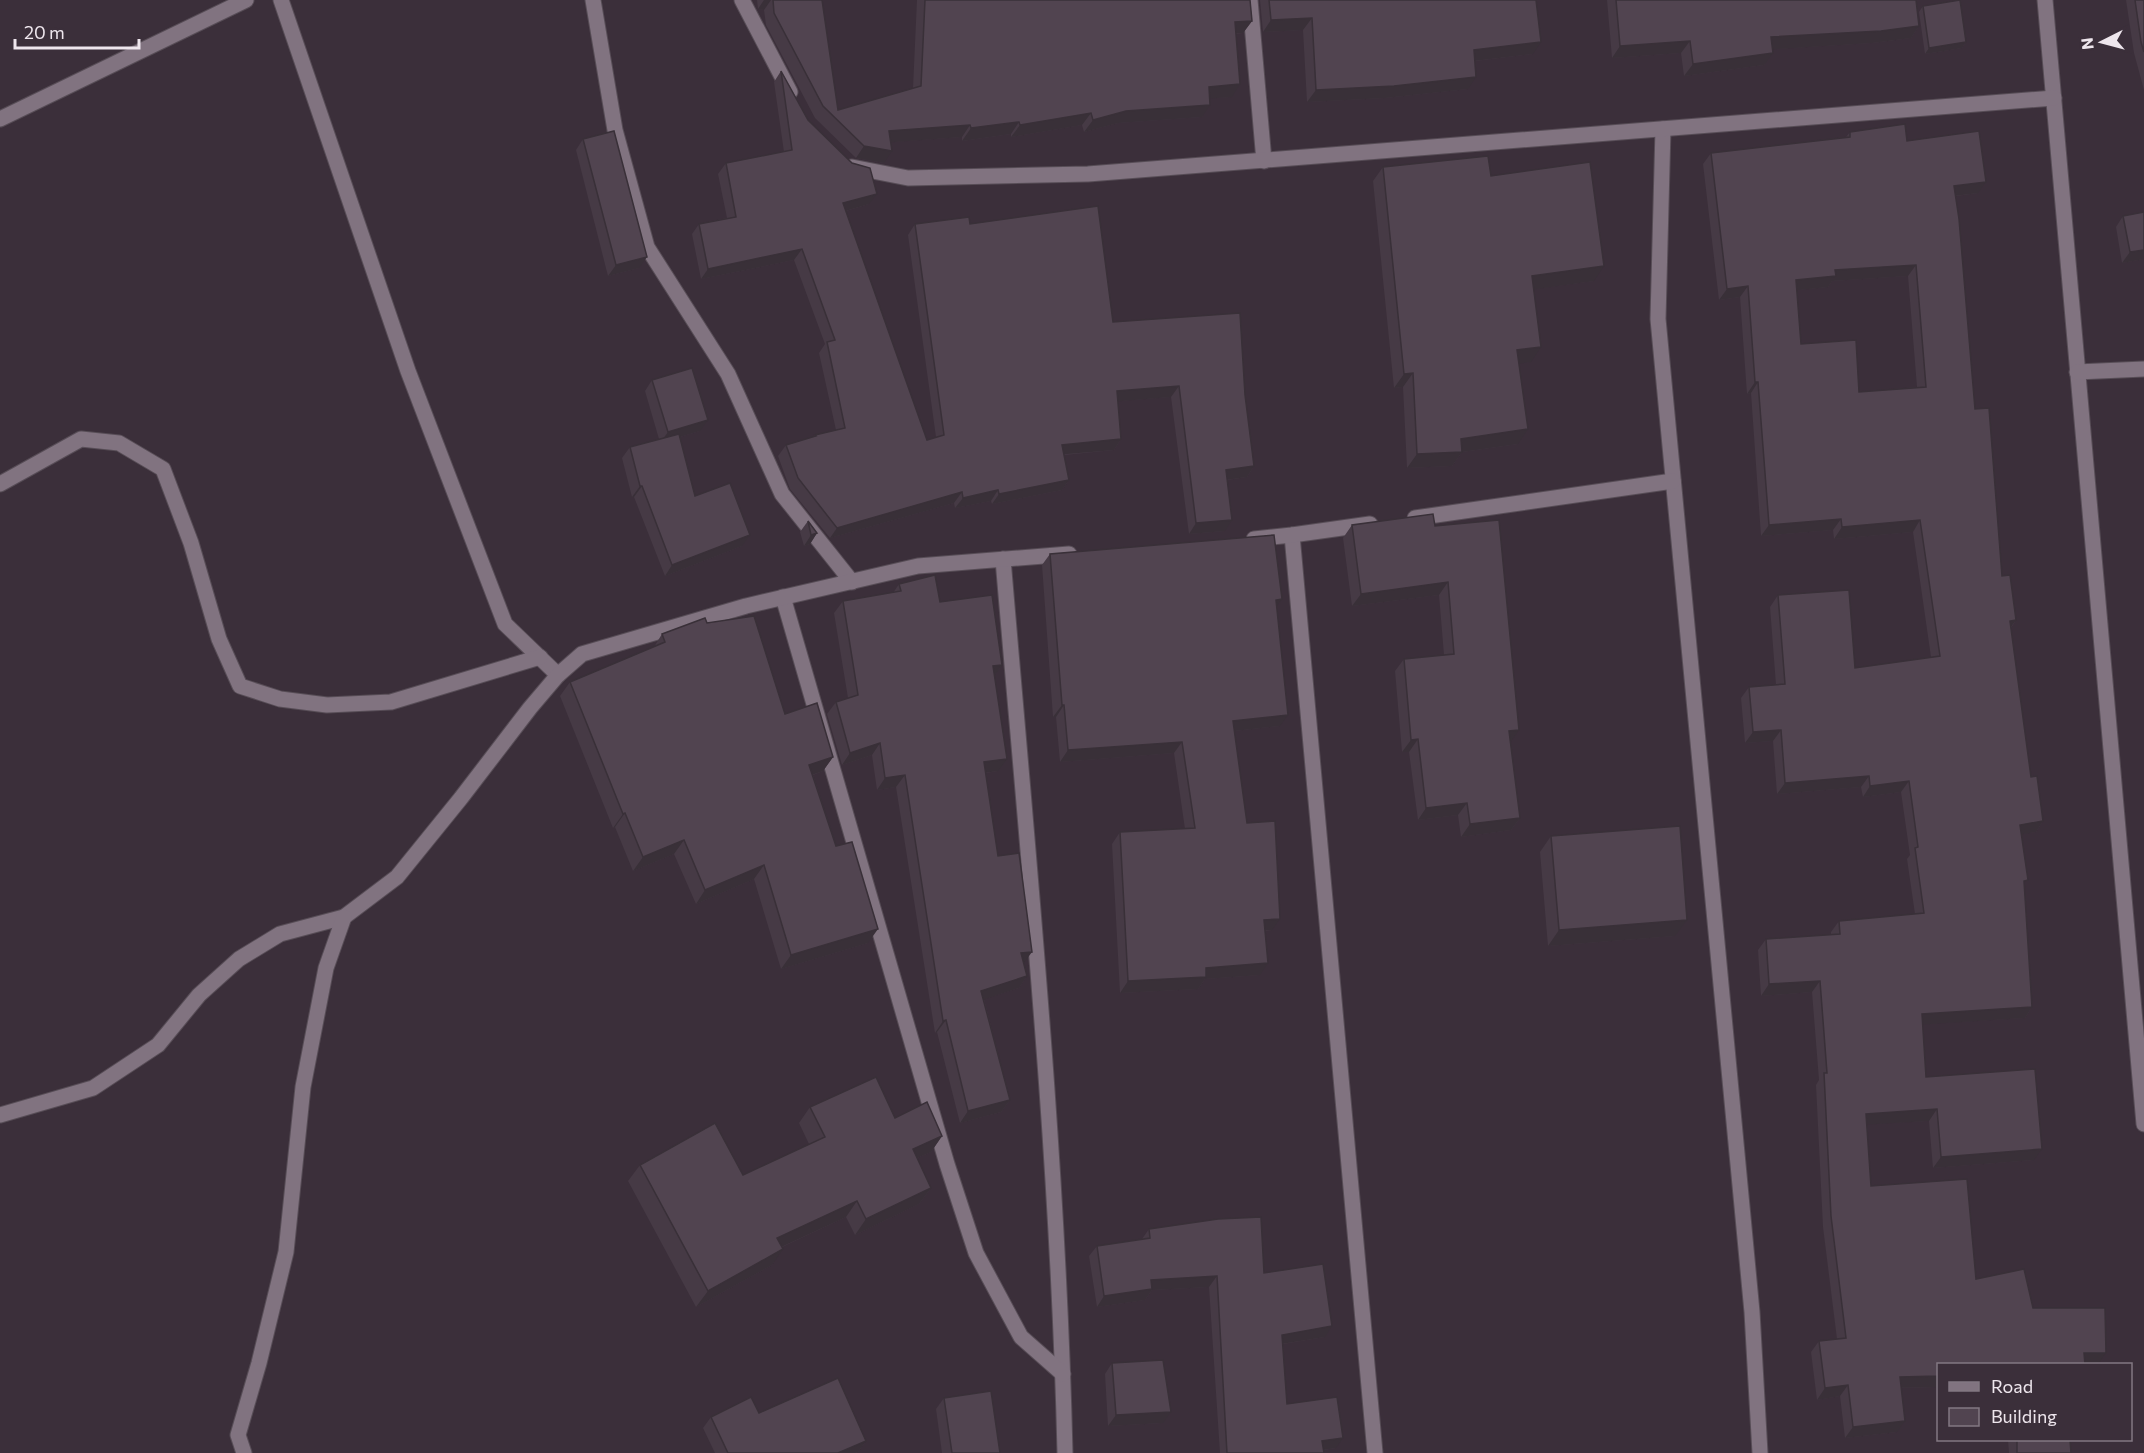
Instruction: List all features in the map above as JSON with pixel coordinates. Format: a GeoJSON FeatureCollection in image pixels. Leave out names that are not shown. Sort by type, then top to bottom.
{"type":"FeatureCollection","features":[{"type":"Feature","properties":{"kind":"street"},"geometry":{"type":"LineString","coordinates":[[0,119],[246,0]]}},
{"type":"Feature","properties":{"kind":"street"},"geometry":{"type":"LineString","coordinates":[[281,0],[408,371],[505,624],[558,675]]}},
{"type":"Feature","properties":{"kind":"street"},"geometry":{"type":"LineString","coordinates":[[593,0],[615,130],[647,247],[728,374],[782,494],[852,582]]}},
{"type":"Feature","properties":{"kind":"street"},"geometry":{"type":"LineString","coordinates":[[741,0],[796,104]]}},
{"type":"Feature","properties":{"kind":"street"},"geometry":{"type":"LineString","coordinates":[[1250,0],[1264,161]]}},
{"type":"Feature","properties":{"kind":"street"},"geometry":{"type":"LineString","coordinates":[[2045,0],[2144,1124]]}},
{"type":"Feature","properties":{"kind":"street"},"geometry":{"type":"LineString","coordinates":[[843,160],[851,167],[908,178],[1088,174],[2054,98]]}},
{"type":"Feature","properties":{"kind":"street"},"geometry":{"type":"LineString","coordinates":[[1663,129],[1658,319],[1751,1300],[1760,1453]]}},
{"type":"Feature","properties":{"kind":"street"},"geometry":{"type":"LineString","coordinates":[[2078,372],[2144,369]]}},
{"type":"Feature","properties":{"kind":"street"},"geometry":{"type":"LineString","coordinates":[[0,484],[81,439],[119,443],[163,469],[191,543],[219,639],[240,686],[280,699],[327,705],[391,702],[540,657]]}},
{"type":"Feature","properties":{"kind":"street"},"geometry":{"type":"LineString","coordinates":[[1234,540],[1292,536],[1673,481]]}},
{"type":"Feature","properties":{"kind":"street"},"geometry":{"type":"LineString","coordinates":[[1292,536],[1375,1453]]}},
{"type":"Feature","properties":{"kind":"street"},"geometry":{"type":"LineString","coordinates":[[0,1115],[93,1088],[158,1045],[199,995],[239,959],[280,934],[344,917],[397,877],[558,675],[582,654],[746,606],[918,566],[1084,552]]}},
{"type":"Feature","properties":{"kind":"street"},"geometry":{"type":"LineString","coordinates":[[1003,559],[1042,1015],[1063,1374],[1065,1453]]}},
{"type":"Feature","properties":{"kind":"street"},"geometry":{"type":"LineString","coordinates":[[783,597],[947,1164],[976,1253],[1021,1337],[1063,1374]]}},
{"type":"Feature","properties":{"kind":"street"},"geometry":{"type":"LineString","coordinates":[[244,1453],[238,1435],[259,1364],[286,1252],[303,1087],[326,968],[344,917]]}},
{"type":"Feature","properties":{"kind":"building"},"geometry":{"type":"Polygon","coordinates":[[[773,0],[822,0],[838,110],[921,86],[925,0],[1250,0],[1252,21],[1235,22],[1240,84],[1209,87],[1210,105],[1126,111],[1093,120],[1091,113],[1020,125],[1019,122],[971,128],[970,125],[889,131],[892,151],[864,146],[823,106],[774,13],[773,0]]]}},
{"type":"Feature","properties":{"kind":"building"},"geometry":{"type":"Polygon","coordinates":[[[1269,0],[1536,0],[1541,42],[1474,50],[1476,77],[1394,86],[1316,90],[1312,18],[1271,20],[1269,0]]]}},
{"type":"Feature","properties":{"kind":"building"},"geometry":{"type":"Polygon","coordinates":[[[1616,0],[1916,0],[1919,26],[1881,31],[1771,37],[1773,53],[1693,64],[1690,41],[1620,46],[1616,0]]]}},
{"type":"Feature","properties":{"kind":"building"},"geometry":{"type":"Polygon","coordinates":[[[1960,0],[1966,42],[1929,48],[1923,6],[1960,0]]]}},
{"type":"Feature","properties":{"kind":"building"},"geometry":{"type":"Polygon","coordinates":[[[2135,0],[2144,0],[2144,52],[2141,42],[2135,0]]]}},
{"type":"Feature","properties":{"kind":"building"},"geometry":{"type":"Polygon","coordinates":[[[781,71],[808,120],[852,163],[870,168],[877,194],[843,203],[927,440],[944,435],[915,224],[969,217],[970,224],[1098,206],[1113,322],[1240,313],[1245,395],[1254,466],[1226,470],[1232,520],[1196,523],[1179,386],[1117,391],[1121,439],[1062,445],[1069,480],[999,494],[998,490],[963,498],[962,492],[837,528],[798,478],[786,445],[845,428],[827,342],[835,340],[802,249],[708,269],[699,224],[736,217],[726,163],[792,150],[781,71]]]}},
{"type":"Feature","properties":{"kind":"building"},"geometry":{"type":"Polygon","coordinates":[[[1905,124],[1907,141],[1979,131],[1986,182],[1954,186],[1959,219],[1975,409],[1989,408],[2002,576],[2010,575],[2016,620],[2010,621],[2031,777],[2037,776],[2043,821],[2020,825],[2028,880],[2024,881],[2032,1007],[1922,1014],[1926,1077],[2035,1069],[2042,1149],[1941,1157],[1937,1109],[1866,1114],[1871,1186],[1967,1179],[1976,1279],[2024,1269],[2033,1308],[2105,1308],[2106,1353],[2084,1353],[2085,1363],[1937,1363],[1937,1376],[1900,1377],[1905,1421],[1853,1427],[1848,1385],[1825,1388],[1819,1341],[1846,1338],[1831,1216],[1824,1073],[1827,1073],[1820,981],[1769,984],[1766,939],[1840,934],[1839,921],[1924,913],[1909,781],[1870,786],[1869,776],[1785,783],[1781,730],[1753,732],[1749,687],[1785,684],[1778,595],[1849,590],[1855,668],[1940,656],[1920,520],[1842,527],[1841,519],[1769,525],[1748,286],[1727,289],[1711,153],[1850,137],[1850,132],[1905,124]],[[1916,265],[1835,270],[1836,276],[1796,280],[1801,344],[1856,340],[1859,392],[1926,387],[1916,265]]]}},
{"type":"Feature","properties":{"kind":"building"},"geometry":{"type":"Polygon","coordinates":[[[614,131],[647,257],[616,265],[583,139],[614,131]]]}},
{"type":"Feature","properties":{"kind":"building"},"geometry":{"type":"Polygon","coordinates":[[[1488,156],[1491,176],[1590,162],[1604,266],[1532,276],[1541,347],[1517,350],[1528,429],[1461,439],[1462,452],[1417,454],[1413,373],[1404,374],[1383,167],[1488,156]]]}},
{"type":"Feature","properties":{"kind":"building"},"geometry":{"type":"Polygon","coordinates":[[[2144,212],[2144,250],[2130,252],[2123,216],[2144,212]]]}},
{"type":"Feature","properties":{"kind":"building"},"geometry":{"type":"Polygon","coordinates":[[[692,368],[708,420],[668,432],[652,380],[692,368]]]}},
{"type":"Feature","properties":{"kind":"building"},"geometry":{"type":"Polygon","coordinates":[[[679,434],[695,496],[730,483],[750,535],[672,565],[642,486],[640,486],[630,447],[679,434]]]}},
{"type":"Feature","properties":{"kind":"building"},"geometry":{"type":"Polygon","coordinates":[[[1433,514],[1435,526],[1499,520],[1519,730],[1509,731],[1520,818],[1470,824],[1467,803],[1426,808],[1418,739],[1411,740],[1404,659],[1454,654],[1448,582],[1361,594],[1352,525],[1433,514]]]}},
{"type":"Feature","properties":{"kind":"building"},"geometry":{"type":"Polygon","coordinates":[[[808,521],[817,533],[811,535],[808,521]]]}},
{"type":"Feature","properties":{"kind":"building"},"geometry":{"type":"Polygon","coordinates":[[[1274,535],[1282,599],[1276,600],[1288,715],[1233,721],[1247,823],[1275,821],[1280,919],[1264,920],[1268,963],[1206,968],[1206,977],[1128,981],[1120,832],[1195,828],[1182,742],[1068,750],[1064,705],[1062,705],[1050,554],[1274,535]]]}},
{"type":"Feature","properties":{"kind":"building"},"geometry":{"type":"Polygon","coordinates":[[[935,575],[940,602],[992,595],[1002,665],[993,666],[1007,759],[984,762],[998,856],[1019,853],[1032,952],[1021,953],[1027,976],[981,991],[1010,1100],[968,1111],[946,1020],[943,1021],[905,775],[885,778],[880,743],[850,753],[836,702],[858,695],[843,601],[901,591],[899,584],[935,575]]]}},
{"type":"Feature","properties":{"kind":"building"},"geometry":{"type":"Polygon","coordinates":[[[754,616],[785,714],[817,703],[833,757],[809,765],[836,846],[852,842],[878,929],[791,955],[764,865],[705,890],[684,840],[643,857],[625,813],[623,814],[570,682],[665,642],[662,634],[705,618],[707,623],[754,616]]]}},
{"type":"Feature","properties":{"kind":"building"},"geometry":{"type":"Polygon","coordinates":[[[1680,826],[1687,920],[1559,930],[1551,836],[1680,826]]]}},
{"type":"Feature","properties":{"kind":"building"},"geometry":{"type":"Polygon","coordinates":[[[876,1077],[895,1118],[927,1102],[942,1136],[913,1149],[931,1188],[866,1219],[857,1201],[777,1238],[783,1249],[708,1291],[640,1165],[715,1123],[743,1175],[825,1137],[810,1107],[876,1077]]]}},
{"type":"Feature","properties":{"kind":"building"},"geometry":{"type":"Polygon","coordinates":[[[1261,1217],[1264,1273],[1323,1264],[1332,1326],[1282,1335],[1287,1404],[1337,1397],[1343,1438],[1322,1441],[1324,1453],[1227,1453],[1217,1276],[1151,1280],[1152,1289],[1104,1296],[1097,1246],[1150,1238],[1149,1229],[1218,1219],[1261,1217]]]}},
{"type":"Feature","properties":{"kind":"building"},"geometry":{"type":"Polygon","coordinates":[[[1163,1360],[1171,1412],[1116,1415],[1112,1363],[1163,1360]]]}},
{"type":"Feature","properties":{"kind":"building"},"geometry":{"type":"Polygon","coordinates":[[[838,1378],[866,1441],[838,1453],[728,1453],[711,1417],[751,1397],[759,1413],[838,1378]]]}},
{"type":"Feature","properties":{"kind":"building"},"geometry":{"type":"Polygon","coordinates":[[[991,1391],[1000,1453],[952,1453],[944,1398],[991,1391]]]}},
{"type":"Feature","properties":{"kind":"building"},"geometry":{"type":"Polygon","coordinates":[[[2017,1441],[2070,1441],[2071,1453],[2017,1453],[2017,1441]]]}}]}
